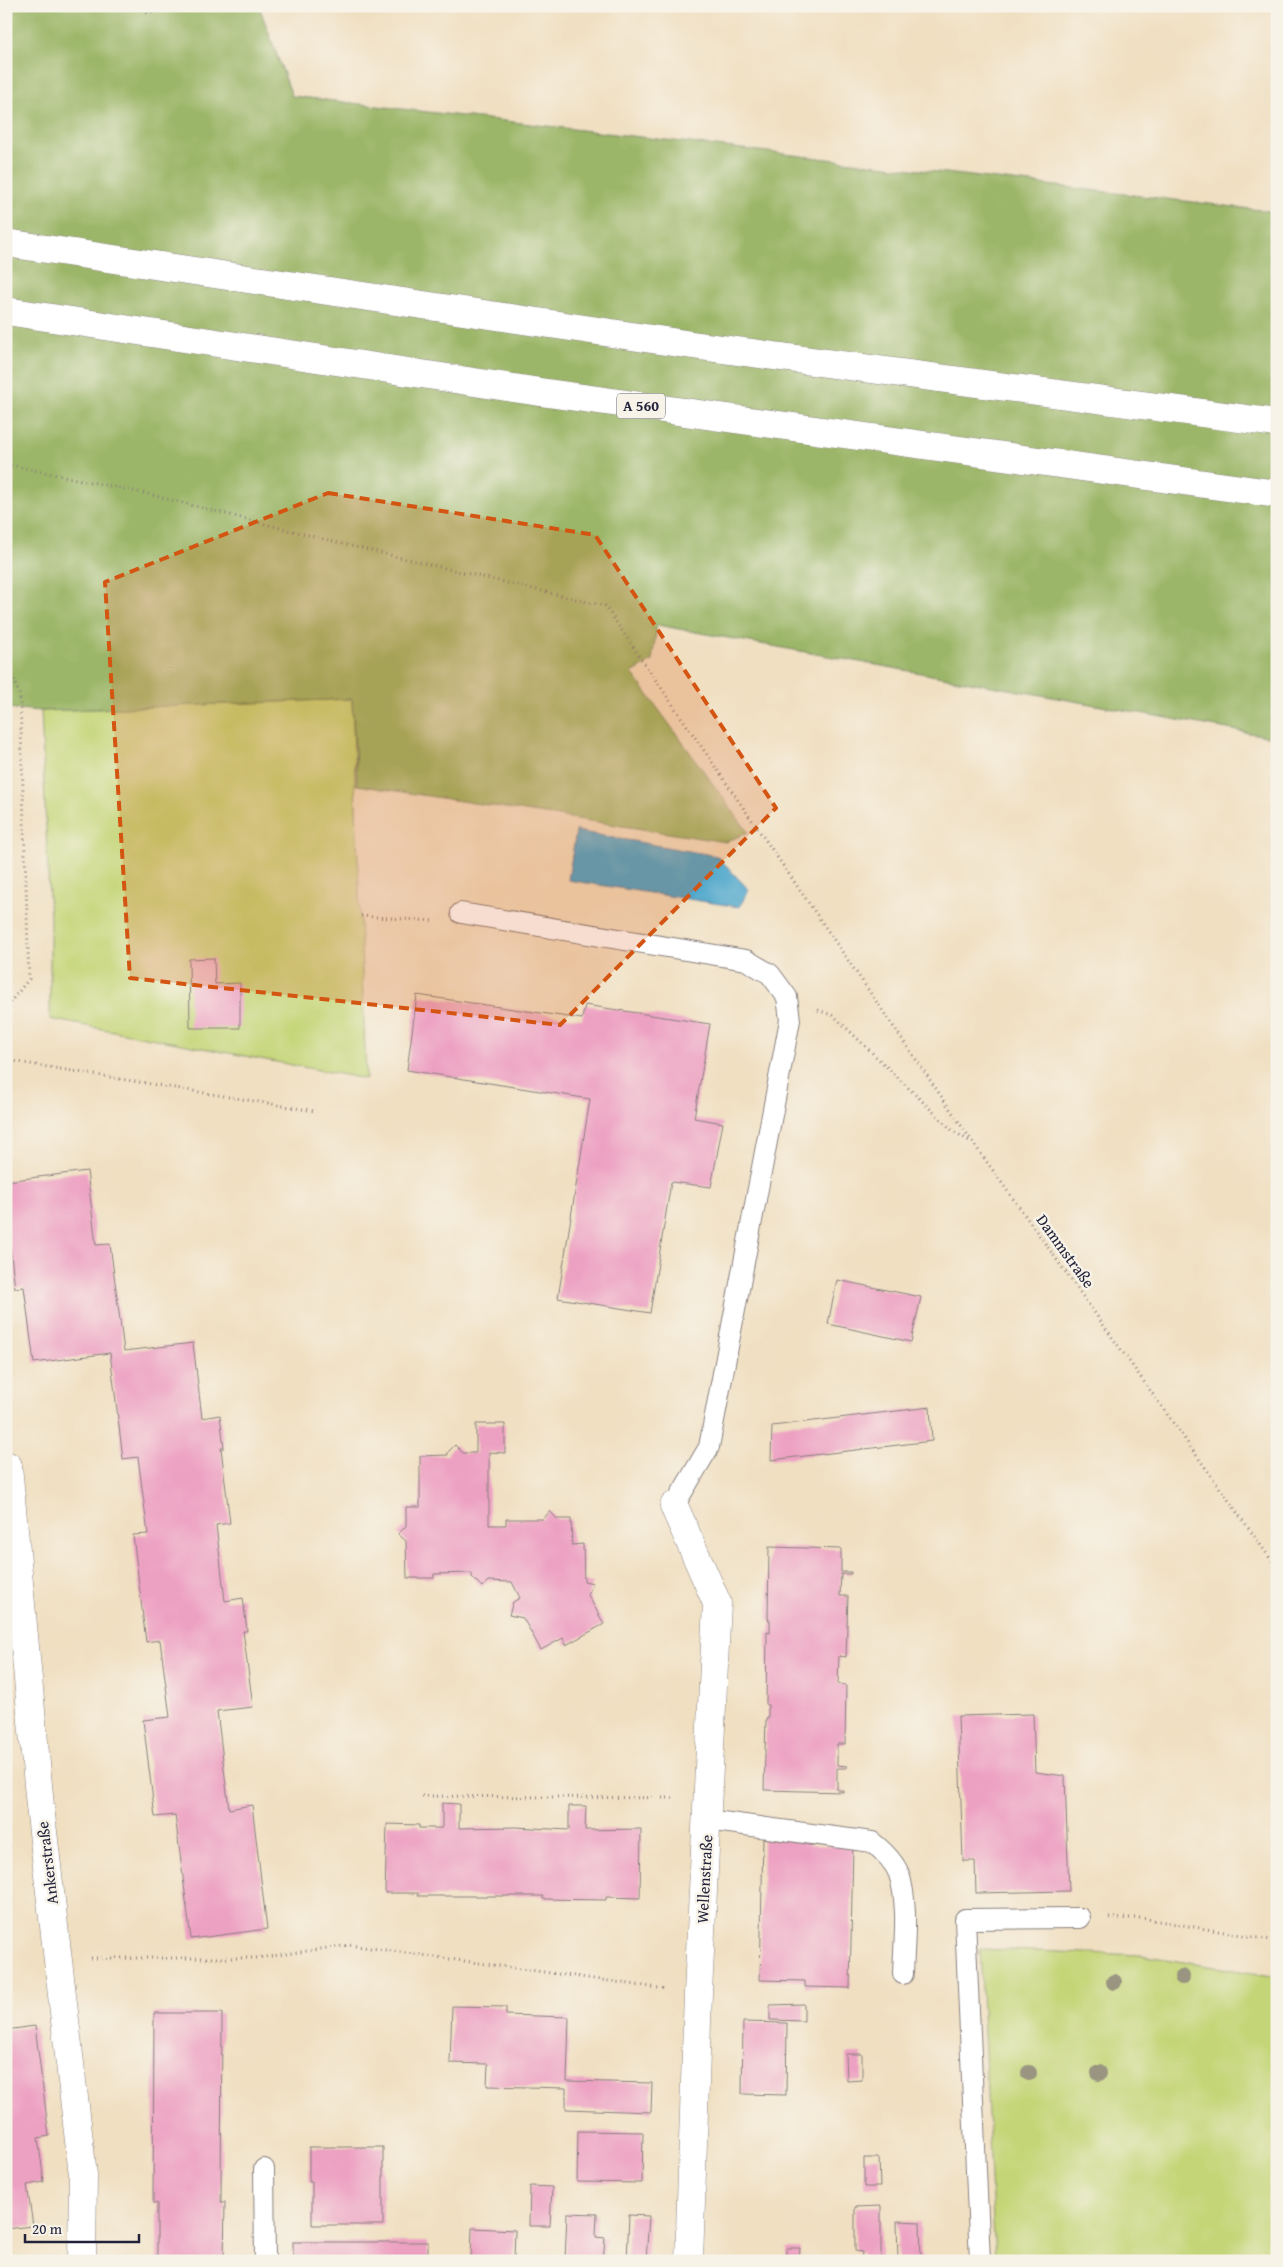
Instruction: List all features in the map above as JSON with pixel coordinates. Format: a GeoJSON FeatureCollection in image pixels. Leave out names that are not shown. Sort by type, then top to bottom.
{"type":"FeatureCollection","features":[{"type":"Feature","properties":{"kind":"main road"},"geometry":{"type":"LineString","coordinates":[[6,243],[682,344],[1277,423]]}},
{"type":"Feature","properties":{"kind":"main road","name":"A 560"},"geometry":{"type":"LineString","coordinates":[[6,311],[540,392],[1277,494]]}},
{"type":"Feature","properties":{"kind":"main road","name":"Ankerstraße"},"geometry":{"type":"LineString","coordinates":[[8,1466],[40,1806],[83,2175],[82,2261]]}},
{"type":"Feature","properties":{"kind":"main road","name":"Wellenstraße"},"geometry":{"type":"LineString","coordinates":[[674,1506],[716,1603],[708,1810],[698,1993],[690,2261]]}},
{"type":"Feature","properties":{"kind":"lane"},"geometry":{"type":"LineString","coordinates":[[461,913],[746,960],[770,974],[787,997],[790,1020],[709,1447],[674,1506]]}},
{"type":"Feature","properties":{"kind":"lane"},"geometry":{"type":"LineString","coordinates":[[708,1810],[872,1842],[886,1853],[898,1873],[906,1914],[903,1974]]}},
{"type":"Feature","properties":{"kind":"lane"},"geometry":{"type":"LineString","coordinates":[[980,2261],[965,1919],[1080,1918]]}},
{"type":"Feature","properties":{"kind":"lane"},"geometry":{"type":"LineString","coordinates":[[264,2169],[265,2261]]}},
{"type":"Feature","properties":{"kind":"path"},"geometry":{"type":"LineString","coordinates":[[139,6],[148,13],[179,6]]}},
{"type":"Feature","properties":{"kind":"path"},"geometry":{"type":"LineString","coordinates":[[6,464],[152,495],[347,545],[605,606],[974,1144]]}},
{"type":"Feature","properties":{"kind":"path"},"geometry":{"type":"LineString","coordinates":[[6,662],[9,664],[20,697],[29,979],[6,1007]]}},
{"type":"Feature","properties":{"kind":"path"},"geometry":{"type":"LineString","coordinates":[[361,916],[442,922],[461,913]]}},
{"type":"Feature","properties":{"kind":"path","name":"Dammstraße"},"geometry":{"type":"LineString","coordinates":[[787,997],[834,1016],[954,1131],[974,1144],[1277,1568]]}},
{"type":"Feature","properties":{"kind":"path"},"geometry":{"type":"LineString","coordinates":[[6,1060],[314,1111]]}},
{"type":"Feature","properties":{"kind":"path"},"geometry":{"type":"LineString","coordinates":[[422,1796],[708,1810]]}},
{"type":"Feature","properties":{"kind":"path"},"geometry":{"type":"LineString","coordinates":[[1080,1918],[1141,1918],[1277,1941]]}},
{"type":"Feature","properties":{"kind":"path"},"geometry":{"type":"LineString","coordinates":[[58,1962],[98,1957],[258,1958],[349,1945],[698,1993]]}},
{"type":"Feature","properties":{"kind":"highlighted area"},"geometry":{"type":"Polygon","coordinates":[[[328,493],[595,535],[776,808],[560,1025],[130,978],[105,582],[328,493]]]}},
{"type":"Feature","properties":{"kind":"green space"},"geometry":{"type":"Polygon","coordinates":[[[6,6],[259,6],[292,96],[1277,212],[1277,738],[657,625],[652,661],[632,673],[748,832],[726,842],[357,785],[352,699],[41,711],[6,708],[6,6]]]}},
{"type":"Feature","properties":{"kind":"green space"},"geometry":{"type":"Polygon","coordinates":[[[352,699],[366,1079],[50,1019],[50,921],[41,711],[352,699]]]}},
{"type":"Feature","properties":{"kind":"green space"},"geometry":{"type":"Polygon","coordinates":[[[980,1949],[1140,1955],[1277,1977],[1277,2261],[995,2261],[980,1949]]]}},
{"type":"Feature","properties":{"kind":"water"},"geometry":{"type":"Polygon","coordinates":[[[576,831],[717,856],[749,890],[739,907],[568,880],[576,831]]]}},
{"type":"Feature","properties":{"kind":"building"},"geometry":{"type":"Polygon","coordinates":[[[214,958],[215,984],[240,983],[240,1028],[190,1028],[189,959],[214,958]]]}},
{"type":"Feature","properties":{"kind":"building"},"geometry":{"type":"Polygon","coordinates":[[[417,995],[582,1019],[585,1005],[710,1024],[694,1118],[723,1123],[711,1187],[671,1182],[650,1313],[558,1298],[590,1099],[407,1070],[417,995]]]}},
{"type":"Feature","properties":{"kind":"building"},"geometry":{"type":"Polygon","coordinates":[[[87,1171],[96,1245],[110,1244],[124,1351],[193,1343],[202,1418],[220,1415],[224,1448],[221,1448],[230,1523],[216,1525],[225,1601],[243,1598],[247,1631],[243,1631],[253,1707],[217,1711],[229,1809],[252,1805],[267,1929],[191,1939],[175,1815],[155,1817],[143,1720],[170,1717],[160,1640],[146,1642],[133,1535],[148,1534],[138,1457],[123,1459],[110,1353],[34,1363],[24,1287],[15,1288],[6,1214],[6,1181],[87,1171]]]}},
{"type":"Feature","properties":{"kind":"building"},"geometry":{"type":"Polygon","coordinates":[[[837,1280],[921,1297],[911,1342],[828,1324],[837,1280]]]}},
{"type":"Feature","properties":{"kind":"building"},"geometry":{"type":"Polygon","coordinates":[[[930,1407],[932,1441],[771,1460],[772,1426],[930,1407]]]}},
{"type":"Feature","properties":{"kind":"building"},"geometry":{"type":"Polygon","coordinates":[[[476,1424],[505,1424],[505,1453],[489,1452],[489,1525],[506,1525],[506,1519],[543,1519],[550,1511],[557,1519],[571,1519],[572,1545],[583,1544],[584,1581],[593,1583],[588,1595],[604,1624],[566,1645],[563,1638],[541,1650],[523,1618],[509,1615],[513,1602],[520,1598],[512,1582],[488,1581],[482,1587],[472,1577],[472,1573],[434,1574],[434,1578],[407,1578],[406,1541],[398,1534],[406,1526],[406,1507],[420,1507],[420,1456],[448,1455],[448,1452],[455,1445],[463,1453],[476,1453],[476,1424]]]}},
{"type":"Feature","properties":{"kind":"building"},"geometry":{"type":"Polygon","coordinates":[[[769,1547],[841,1549],[841,1572],[851,1572],[851,1574],[841,1574],[840,1596],[848,1596],[846,1657],[839,1656],[838,1684],[846,1685],[845,1744],[837,1744],[837,1765],[847,1766],[847,1768],[837,1768],[837,1790],[843,1790],[843,1792],[764,1790],[766,1718],[768,1718],[768,1705],[766,1705],[767,1632],[770,1633],[770,1620],[768,1620],[769,1547]]]}},
{"type":"Feature","properties":{"kind":"building"},"geometry":{"type":"Polygon","coordinates":[[[1033,1714],[1035,1772],[1065,1776],[1069,1891],[976,1893],[975,1861],[963,1861],[958,1716],[1033,1714]]]}},
{"type":"Feature","properties":{"kind":"building"},"geometry":{"type":"Polygon","coordinates":[[[442,1803],[459,1804],[459,1828],[515,1827],[569,1830],[569,1806],[586,1806],[585,1830],[641,1829],[640,1898],[606,1897],[606,1900],[543,1899],[543,1896],[418,1896],[418,1893],[385,1893],[387,1824],[419,1825],[419,1828],[442,1828],[442,1803]]]}},
{"type":"Feature","properties":{"kind":"building"},"geometry":{"type":"Polygon","coordinates":[[[763,1838],[808,1839],[808,1845],[853,1846],[850,1988],[805,1987],[805,1981],[760,1980],[763,1838]]]}},
{"type":"Feature","properties":{"kind":"building"},"geometry":{"type":"Polygon","coordinates":[[[804,2004],[804,2021],[770,2020],[770,2005],[804,2004]]]}},
{"type":"Feature","properties":{"kind":"building"},"geometry":{"type":"Polygon","coordinates":[[[452,2006],[506,2007],[506,2015],[569,2017],[567,2081],[652,2083],[651,2112],[566,2109],[566,2088],[487,2086],[488,2064],[450,2063],[452,2006]]]}},
{"type":"Feature","properties":{"kind":"building"},"geometry":{"type":"Polygon","coordinates":[[[154,2013],[222,2013],[221,2202],[225,2202],[224,2261],[157,2261],[157,2203],[153,2203],[154,2013]]]}},
{"type":"Feature","properties":{"kind":"building"},"geometry":{"type":"Polygon","coordinates":[[[743,2022],[787,2023],[786,2095],[742,2094],[743,2022]]]}},
{"type":"Feature","properties":{"kind":"building"},"geometry":{"type":"Polygon","coordinates":[[[35,2026],[49,2136],[38,2138],[44,2182],[27,2185],[33,2226],[6,2229],[6,2030],[35,2026]]]}},
{"type":"Feature","properties":{"kind":"building"},"geometry":{"type":"Polygon","coordinates":[[[846,2054],[862,2054],[862,2080],[847,2081],[846,2054]]]}},
{"type":"Feature","properties":{"kind":"building"},"geometry":{"type":"Polygon","coordinates":[[[578,2131],[643,2132],[642,2183],[577,2182],[578,2131]]]}},
{"type":"Feature","properties":{"kind":"building"},"geometry":{"type":"Polygon","coordinates":[[[309,2147],[383,2147],[383,2225],[312,2225],[312,2182],[309,2182],[309,2147]]]}},
{"type":"Feature","properties":{"kind":"building"},"geometry":{"type":"Polygon","coordinates":[[[864,2158],[879,2158],[880,2187],[864,2187],[864,2158]]]}},
{"type":"Feature","properties":{"kind":"building"},"geometry":{"type":"Polygon","coordinates":[[[530,2186],[552,2187],[550,2226],[529,2226],[530,2186]]]}},
{"type":"Feature","properties":{"kind":"building"},"geometry":{"type":"Polygon","coordinates":[[[881,2206],[881,2261],[861,2261],[862,2252],[855,2251],[855,2207],[881,2206]]]}},
{"type":"Feature","properties":{"kind":"building"},"geometry":{"type":"Polygon","coordinates":[[[567,2213],[597,2214],[596,2237],[605,2238],[603,2261],[565,2261],[567,2213]]]}},
{"type":"Feature","properties":{"kind":"building"},"geometry":{"type":"Polygon","coordinates":[[[629,2215],[649,2216],[646,2261],[627,2261],[629,2215]]]}},
{"type":"Feature","properties":{"kind":"building"},"geometry":{"type":"Polygon","coordinates":[[[897,2221],[920,2222],[921,2261],[898,2261],[897,2221]]]}},
{"type":"Feature","properties":{"kind":"building"},"geometry":{"type":"Polygon","coordinates":[[[472,2228],[515,2230],[514,2261],[471,2261],[472,2228]]]}},
{"type":"Feature","properties":{"kind":"building"},"geometry":{"type":"Polygon","coordinates":[[[293,2242],[428,2242],[428,2261],[293,2261],[293,2242]]]}},
{"type":"Feature","properties":{"kind":"building"},"geometry":{"type":"Polygon","coordinates":[[[786,2248],[800,2248],[799,2261],[786,2261],[786,2248]]]}},
{"type":"Feature","properties":{"kind":"building"},"geometry":{"type":"Polygon","coordinates":[[[821,2258],[849,2258],[849,2261],[821,2261],[821,2258]]]}}]}
